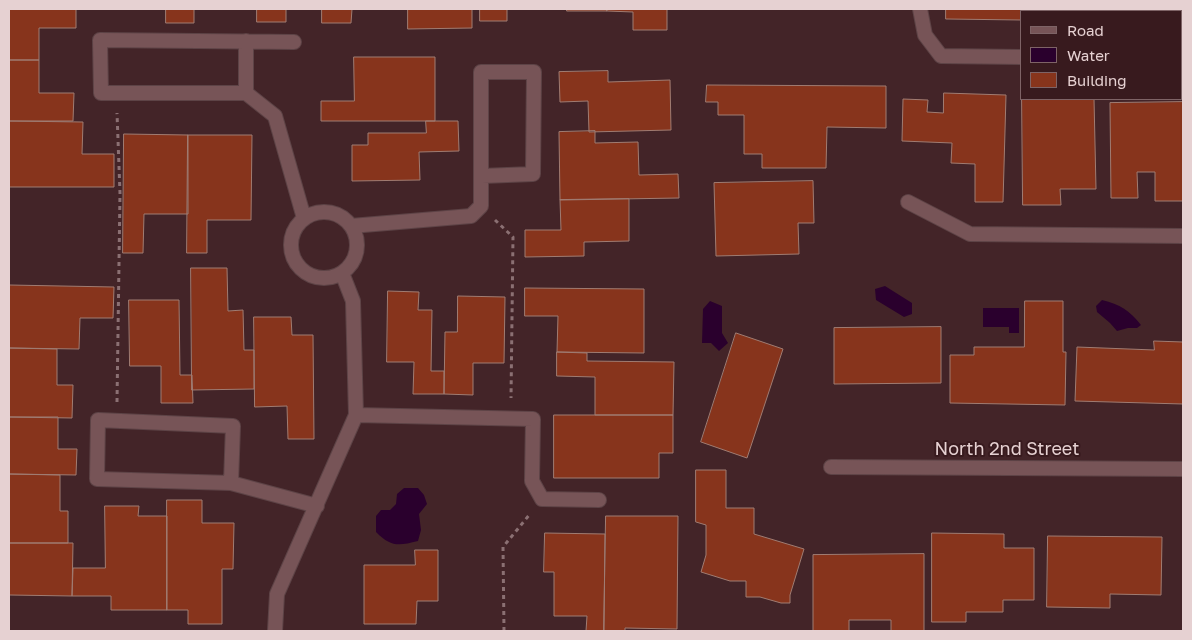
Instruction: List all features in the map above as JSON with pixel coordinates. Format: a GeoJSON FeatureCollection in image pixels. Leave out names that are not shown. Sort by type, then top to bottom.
{"type":"FeatureCollection","features":[{"type":"Feature","properties":{"kind":"street"},"geometry":{"type":"LineString","coordinates":[[920,9],[925,35],[941,56],[1020,57]]}},
{"type":"Feature","properties":{"kind":"street"},"geometry":{"type":"LineString","coordinates":[[294,42],[100,40],[101,93],[246,93],[276,116],[304,218]]}},
{"type":"Feature","properties":{"kind":"street"},"geometry":{"type":"LineString","coordinates":[[246,41],[246,93]]}},
{"type":"Feature","properties":{"kind":"street"},"geometry":{"type":"LineString","coordinates":[[351,226],[471,216],[481,206],[481,72],[534,72],[533,174],[482,176]]}},
{"type":"Feature","properties":{"kind":"street"},"geometry":{"type":"LineString","coordinates":[[908,202],[970,234],[1183,236]]}},
{"type":"Feature","properties":{"kind":"street"},"geometry":{"type":"LineString","coordinates":[[314,213],[329,213],[344,219],[351,226],[356,236],[355,256],[342,273],[320,278],[309,275],[300,268],[294,259],[291,248],[292,237],[296,227],[304,218],[314,213]]}},
{"type":"Feature","properties":{"kind":"street"},"geometry":{"type":"LineString","coordinates":[[275,631],[277,594],[356,415],[353,301],[342,273]]}},
{"type":"Feature","properties":{"kind":"street"},"geometry":{"type":"LineString","coordinates":[[356,415],[533,419],[532,481],[542,499],[599,500]]}},
{"type":"Feature","properties":{"kind":"street"},"geometry":{"type":"LineString","coordinates":[[231,483],[232,426],[98,420],[97,479],[231,483],[317,506]]}},
{"type":"Feature","properties":{"kind":"street","name":"North 2nd Street"},"geometry":{"type":"LineString","coordinates":[[831,467],[1183,469]]}},
{"type":"Feature","properties":{"kind":"path"},"geometry":{"type":"LineString","coordinates":[[117,93],[120,193],[117,421]]}},
{"type":"Feature","properties":{"kind":"path"},"geometry":{"type":"LineString","coordinates":[[481,206],[513,237],[511,419]]}},
{"type":"Feature","properties":{"kind":"path"},"geometry":{"type":"LineString","coordinates":[[504,631],[503,547],[542,499]]}},
{"type":"Feature","properties":{"kind":"water"},"geometry":{"type":"Polygon","coordinates":[[[885,286],[912,303],[912,314],[904,317],[876,300],[875,289],[885,286]]]}},
{"type":"Feature","properties":{"kind":"water"},"geometry":{"type":"Polygon","coordinates":[[[1102,300],[1124,309],[1141,325],[1137,328],[1117,331],[1097,312],[1096,306],[1102,300]]]}},
{"type":"Feature","properties":{"kind":"water"},"geometry":{"type":"Polygon","coordinates":[[[710,301],[722,306],[722,333],[728,343],[719,351],[711,343],[702,343],[703,309],[710,301]]]}},
{"type":"Feature","properties":{"kind":"water"},"geometry":{"type":"Polygon","coordinates":[[[983,308],[1019,308],[1019,333],[1009,333],[1009,327],[983,327],[983,308]]]}},
{"type":"Feature","properties":{"kind":"water"},"geometry":{"type":"Polygon","coordinates":[[[404,488],[418,488],[424,495],[427,504],[419,514],[421,530],[418,541],[395,544],[376,532],[376,516],[381,510],[390,510],[396,504],[397,494],[404,488]]]}},
{"type":"Feature","properties":{"kind":"building"},"geometry":{"type":"Polygon","coordinates":[[[9,9],[76,9],[76,28],[39,28],[39,60],[9,60],[9,9]]]}},
{"type":"Feature","properties":{"kind":"building"},"geometry":{"type":"Polygon","coordinates":[[[166,9],[194,9],[194,23],[166,23],[166,9]]]}},
{"type":"Feature","properties":{"kind":"building"},"geometry":{"type":"Polygon","coordinates":[[[257,9],[286,9],[286,22],[257,22],[257,9]]]}},
{"type":"Feature","properties":{"kind":"building"},"geometry":{"type":"Polygon","coordinates":[[[322,9],[352,9],[351,23],[322,23],[322,9]]]}},
{"type":"Feature","properties":{"kind":"building"},"geometry":{"type":"Polygon","coordinates":[[[408,9],[472,9],[472,28],[408,29],[408,9]]]}},
{"type":"Feature","properties":{"kind":"building"},"geometry":{"type":"Polygon","coordinates":[[[480,9],[507,9],[507,21],[480,21],[480,9]]]}},
{"type":"Feature","properties":{"kind":"building"},"geometry":{"type":"Polygon","coordinates":[[[567,9],[607,9],[607,11],[567,11],[567,9]]]}},
{"type":"Feature","properties":{"kind":"building"},"geometry":{"type":"Polygon","coordinates":[[[607,9],[667,9],[667,30],[633,30],[633,12],[607,11],[607,9]]]}},
{"type":"Feature","properties":{"kind":"building"},"geometry":{"type":"Polygon","coordinates":[[[946,9],[1056,9],[1020,10],[1020,20],[946,19],[946,9]]]}},
{"type":"Feature","properties":{"kind":"building"},"geometry":{"type":"Polygon","coordinates":[[[354,57],[435,57],[435,121],[321,121],[321,101],[354,101],[354,57]]]}},
{"type":"Feature","properties":{"kind":"building"},"geometry":{"type":"Polygon","coordinates":[[[9,60],[39,60],[39,93],[74,93],[73,121],[9,121],[9,60]]]}},
{"type":"Feature","properties":{"kind":"building"},"geometry":{"type":"Polygon","coordinates":[[[608,71],[608,82],[670,80],[671,130],[589,132],[588,101],[560,102],[559,72],[608,71]]]}},
{"type":"Feature","properties":{"kind":"building"},"geometry":{"type":"Polygon","coordinates":[[[707,85],[886,86],[886,128],[827,127],[826,168],[762,168],[762,154],[744,154],[744,115],[718,115],[718,102],[706,102],[707,85]]]}},
{"type":"Feature","properties":{"kind":"building"},"geometry":{"type":"Polygon","coordinates":[[[944,93],[1006,95],[1003,202],[975,202],[975,164],[951,163],[952,143],[902,141],[903,99],[928,100],[927,112],[943,113],[944,93]]]}},
{"type":"Feature","properties":{"kind":"building"},"geometry":{"type":"Polygon","coordinates":[[[1022,100],[1094,100],[1096,189],[1060,189],[1061,205],[1023,205],[1022,100]]]}},
{"type":"Feature","properties":{"kind":"building"},"geometry":{"type":"Polygon","coordinates":[[[1183,102],[1183,201],[1155,201],[1155,172],[1137,172],[1138,198],[1111,198],[1110,103],[1183,102]]]}},
{"type":"Feature","properties":{"kind":"building"},"geometry":{"type":"Polygon","coordinates":[[[9,121],[83,122],[82,154],[114,154],[114,187],[9,187],[9,121]]]}},
{"type":"Feature","properties":{"kind":"building"},"geometry":{"type":"Polygon","coordinates":[[[426,121],[458,121],[459,151],[419,152],[420,180],[352,181],[352,145],[368,145],[368,133],[426,133],[426,121]]]}},
{"type":"Feature","properties":{"kind":"building"},"geometry":{"type":"Polygon","coordinates":[[[595,131],[595,143],[638,142],[639,175],[678,174],[679,198],[560,200],[559,132],[595,131]]]}},
{"type":"Feature","properties":{"kind":"building"},"geometry":{"type":"Polygon","coordinates":[[[124,134],[188,135],[188,214],[144,214],[143,253],[123,253],[124,134]]]}},
{"type":"Feature","properties":{"kind":"building"},"geometry":{"type":"Polygon","coordinates":[[[188,135],[252,135],[251,220],[207,220],[207,253],[187,253],[188,135]]]}},
{"type":"Feature","properties":{"kind":"building"},"geometry":{"type":"Polygon","coordinates":[[[813,181],[814,223],[798,223],[799,254],[716,256],[714,183],[813,181]]]}},
{"type":"Feature","properties":{"kind":"building"},"geometry":{"type":"Polygon","coordinates":[[[629,199],[629,241],[584,242],[584,256],[525,257],[525,230],[561,230],[560,200],[629,199]]]}},
{"type":"Feature","properties":{"kind":"building"},"geometry":{"type":"Polygon","coordinates":[[[191,268],[227,268],[228,311],[243,310],[244,350],[254,350],[254,389],[192,390],[191,268]]]}},
{"type":"Feature","properties":{"kind":"building"},"geometry":{"type":"Polygon","coordinates":[[[9,285],[114,287],[113,318],[80,318],[79,349],[9,348],[9,285]]]}},
{"type":"Feature","properties":{"kind":"building"},"geometry":{"type":"Polygon","coordinates":[[[525,288],[644,289],[644,353],[557,352],[558,316],[525,316],[525,288]]]}},
{"type":"Feature","properties":{"kind":"building"},"geometry":{"type":"Polygon","coordinates":[[[388,291],[419,292],[418,310],[432,310],[431,371],[444,371],[444,394],[413,394],[414,362],[387,362],[388,291]]]}},
{"type":"Feature","properties":{"kind":"building"},"geometry":{"type":"Polygon","coordinates":[[[458,296],[505,297],[504,363],[473,363],[473,395],[444,394],[445,332],[457,332],[458,296]]]}},
{"type":"Feature","properties":{"kind":"building"},"geometry":{"type":"Polygon","coordinates":[[[129,300],[179,300],[180,375],[192,375],[193,403],[161,403],[161,366],[130,366],[129,300]]]}},
{"type":"Feature","properties":{"kind":"building"},"geometry":{"type":"Polygon","coordinates":[[[1025,301],[1063,301],[1063,352],[1066,352],[1065,405],[950,403],[950,355],[974,355],[974,347],[1024,347],[1025,301]]]}},
{"type":"Feature","properties":{"kind":"building"},"geometry":{"type":"Polygon","coordinates":[[[254,317],[291,317],[292,335],[313,335],[314,439],[288,439],[287,406],[255,407],[254,317]]]}},
{"type":"Feature","properties":{"kind":"building"},"geometry":{"type":"Polygon","coordinates":[[[941,327],[941,383],[834,384],[834,328],[941,327]]]}},
{"type":"Feature","properties":{"kind":"building"},"geometry":{"type":"Polygon","coordinates":[[[736,333],[783,349],[747,458],[701,442],[736,333]]]}},
{"type":"Feature","properties":{"kind":"building"},"geometry":{"type":"Polygon","coordinates":[[[1154,341],[1183,342],[1183,404],[1075,401],[1077,347],[1154,350],[1154,341]]]}},
{"type":"Feature","properties":{"kind":"building"},"geometry":{"type":"Polygon","coordinates":[[[9,348],[57,349],[57,385],[73,385],[72,418],[9,417],[9,348]]]}},
{"type":"Feature","properties":{"kind":"building"},"geometry":{"type":"Polygon","coordinates":[[[557,352],[587,353],[587,361],[674,362],[673,415],[595,415],[595,377],[557,376],[557,352]]]}},
{"type":"Feature","properties":{"kind":"building"},"geometry":{"type":"Polygon","coordinates":[[[554,415],[673,415],[673,453],[659,453],[659,478],[554,478],[554,415]]]}},
{"type":"Feature","properties":{"kind":"building"},"geometry":{"type":"Polygon","coordinates":[[[9,417],[58,417],[58,449],[77,449],[76,475],[9,474],[9,417]]]}},
{"type":"Feature","properties":{"kind":"building"},"geometry":{"type":"Polygon","coordinates":[[[696,470],[726,470],[726,508],[754,508],[754,534],[804,549],[790,595],[790,603],[781,603],[760,597],[746,597],[746,581],[730,581],[701,572],[706,555],[706,525],[696,522],[696,470]]]}},
{"type":"Feature","properties":{"kind":"building"},"geometry":{"type":"Polygon","coordinates":[[[9,474],[60,475],[60,511],[68,511],[68,543],[9,543],[9,474]]]}},
{"type":"Feature","properties":{"kind":"building"},"geometry":{"type":"Polygon","coordinates":[[[167,500],[202,500],[202,523],[234,523],[233,569],[222,569],[222,624],[188,624],[188,610],[167,610],[167,500]]]}},
{"type":"Feature","properties":{"kind":"building"},"geometry":{"type":"Polygon","coordinates":[[[105,506],[139,506],[138,516],[167,516],[167,610],[111,610],[111,596],[72,596],[73,568],[105,568],[105,506]]]}},
{"type":"Feature","properties":{"kind":"building"},"geometry":{"type":"Polygon","coordinates":[[[606,516],[678,516],[677,629],[625,628],[625,631],[604,631],[606,516]]]}},
{"type":"Feature","properties":{"kind":"building"},"geometry":{"type":"Polygon","coordinates":[[[545,533],[605,534],[604,631],[586,631],[587,616],[554,616],[554,572],[544,572],[545,533]]]}},
{"type":"Feature","properties":{"kind":"building"},"geometry":{"type":"Polygon","coordinates":[[[932,533],[1004,534],[1004,548],[1034,548],[1034,600],[1003,600],[1003,612],[966,612],[966,622],[932,622],[932,533]]]}},
{"type":"Feature","properties":{"kind":"building"},"geometry":{"type":"Polygon","coordinates":[[[1048,536],[1162,537],[1161,595],[1110,594],[1110,608],[1047,607],[1048,536]]]}},
{"type":"Feature","properties":{"kind":"building"},"geometry":{"type":"Polygon","coordinates":[[[9,543],[73,543],[72,596],[9,595],[9,543]]]}},
{"type":"Feature","properties":{"kind":"building"},"geometry":{"type":"Polygon","coordinates":[[[415,550],[438,550],[438,601],[417,601],[416,624],[364,624],[364,565],[415,565],[415,550]]]}},
{"type":"Feature","properties":{"kind":"building"},"geometry":{"type":"Polygon","coordinates":[[[924,554],[924,631],[891,631],[891,620],[849,620],[849,631],[813,631],[813,555],[924,554]]]}}]}
